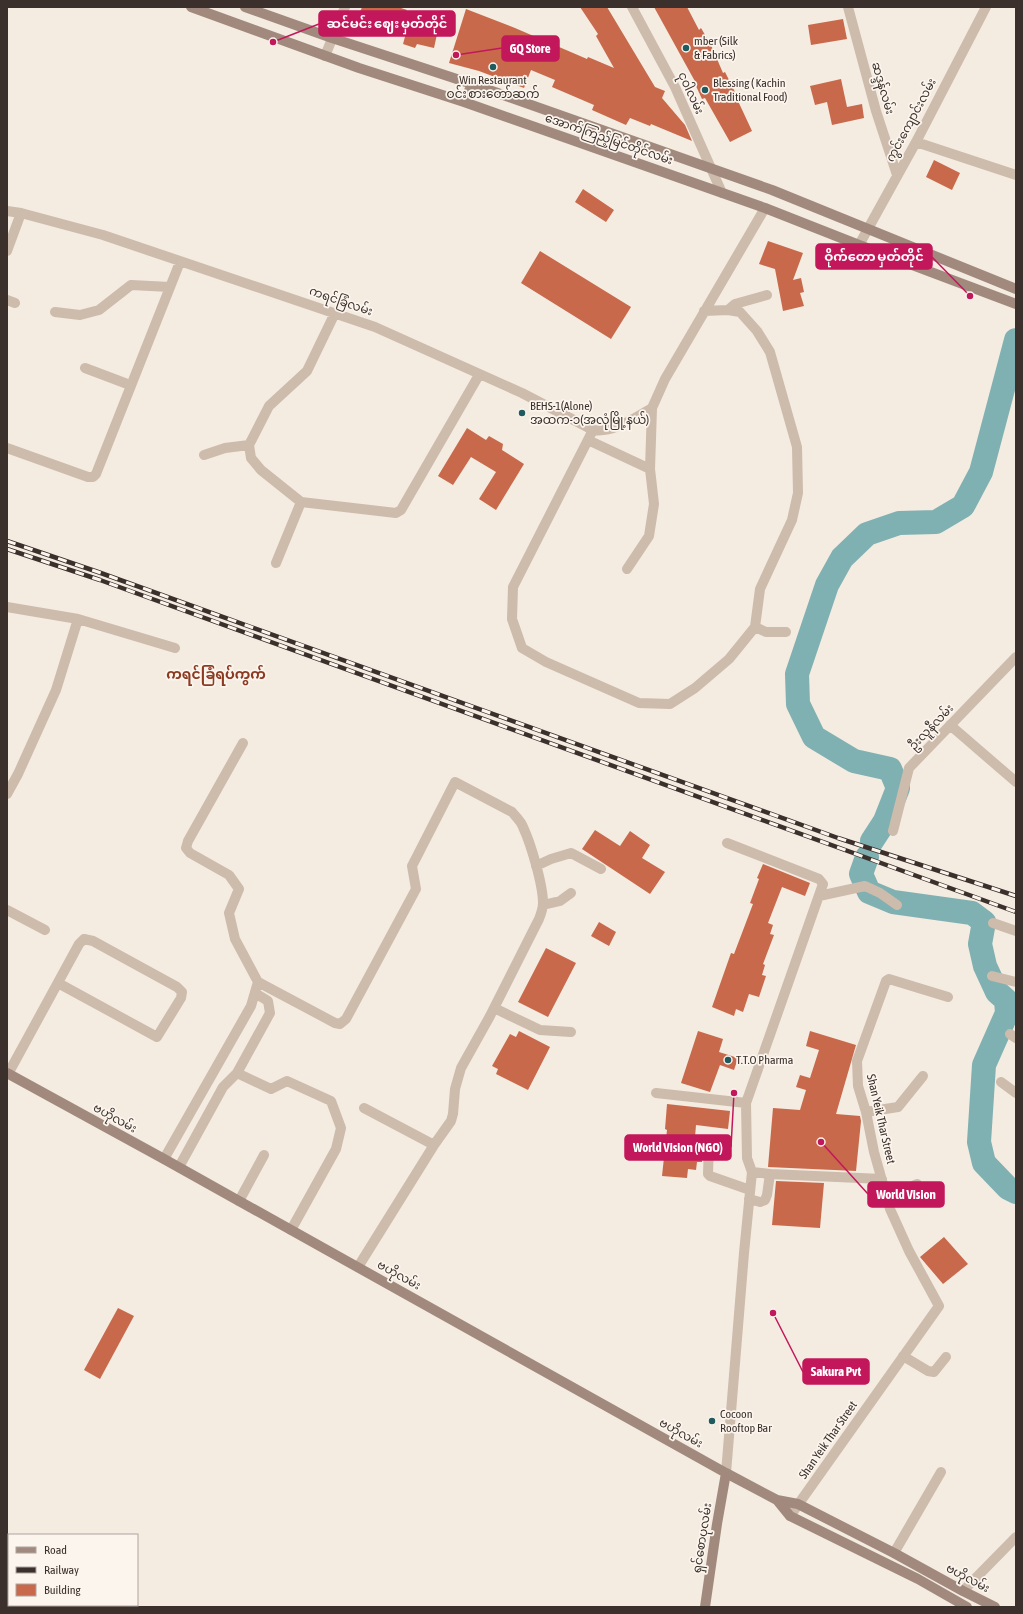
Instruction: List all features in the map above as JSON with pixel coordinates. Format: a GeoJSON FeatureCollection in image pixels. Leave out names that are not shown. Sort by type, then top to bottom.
{"type":"FeatureCollection","features":[{"type":"Feature","properties":{"kind":"main road","name":"အောက်ကြည့်မြင်တိုင်လမ်း"},"geometry":{"type":"LineString","coordinates":[[191,7],[325,56],[464,102],[765,208],[1016,304]]}},
{"type":"Feature","properties":{"kind":"main road","name":"အောက်ကြည့်မြင်တိုင်လမ်း"},"geometry":{"type":"LineString","coordinates":[[245,7],[332,38],[472,84],[772,190],[1016,289]]}},
{"type":"Feature","properties":{"kind":"main road"},"geometry":{"type":"LineString","coordinates":[[464,102],[472,84]]}},
{"type":"Feature","properties":{"kind":"main road","name":"ဗဟိုလမ်း"},"geometry":{"type":"LineString","coordinates":[[7,1073],[179,1167],[726,1473],[777,1500],[798,1504],[995,1607]]}},
{"type":"Feature","properties":{"kind":"main road","name":"ရှင်စောပုလမ်း"},"geometry":{"type":"LineString","coordinates":[[706,1607],[717,1524],[726,1473]]}},
{"type":"Feature","properties":{"kind":"main road","name":"ဗဟိုလမ်း"},"geometry":{"type":"LineString","coordinates":[[777,1500],[790,1516],[918,1579],[968,1607]]}},
{"type":"Feature","properties":{"kind":"street"},"geometry":{"type":"LineString","coordinates":[[325,56],[344,7]]}},
{"type":"Feature","properties":{"kind":"street","name":"ငုဝါလမ်း"},"geometry":{"type":"LineString","coordinates":[[632,7],[675,87],[722,193]]}},
{"type":"Feature","properties":{"kind":"street","name":"ဆဒ္ဒန်လမ်း"},"geometry":{"type":"LineString","coordinates":[[848,7],[876,111],[897,175]]}},
{"type":"Feature","properties":{"kind":"street","name":"ကွင်းကျောင်းလမ်း"},"geometry":{"type":"LineString","coordinates":[[859,245],[916,142],[986,7]]}},
{"type":"Feature","properties":{"kind":"street"},"geometry":{"type":"LineString","coordinates":[[916,142],[1016,175]]}},
{"type":"Feature","properties":{"kind":"street"},"geometry":{"type":"LineString","coordinates":[[627,569],[649,536],[654,504],[650,469],[652,408],[665,379],[765,208]]}},
{"type":"Feature","properties":{"kind":"street","name":"ကရင်ခြံလမ်း"},"geometry":{"type":"LineString","coordinates":[[7,211],[21,213],[103,235],[376,327],[561,412],[593,430]]}},
{"type":"Feature","properties":{"kind":"street"},"geometry":{"type":"LineString","coordinates":[[7,251],[21,213]]}},
{"type":"Feature","properties":{"kind":"street"},"geometry":{"type":"LineString","coordinates":[[7,448],[88,477],[93,477],[96,474],[180,262]]}},
{"type":"Feature","properties":{"kind":"street"},"geometry":{"type":"LineString","coordinates":[[55,312],[80,315],[99,310],[131,285],[170,287]]}},
{"type":"Feature","properties":{"kind":"street"},"geometry":{"type":"LineString","coordinates":[[728,310],[735,304],[767,295]]}},
{"type":"Feature","properties":{"kind":"street"},"geometry":{"type":"LineString","coordinates":[[652,408],[622,425],[608,430],[593,430],[513,587],[512,619],[522,648],[546,662],[639,703],[670,704],[695,688],[729,659],[755,627],[760,589],[792,520],[798,493],[797,447],[770,352],[757,331],[740,312],[728,310],[704,311]]}},
{"type":"Feature","properties":{"kind":"street"},"geometry":{"type":"LineString","coordinates":[[335,313],[308,371],[269,406],[249,445],[251,458],[261,470],[301,502],[396,513],[401,510],[479,375]]}},
{"type":"Feature","properties":{"kind":"street"},"geometry":{"type":"LineString","coordinates":[[85,368],[130,385]]}},
{"type":"Feature","properties":{"kind":"street"},"geometry":{"type":"LineString","coordinates":[[588,440],[650,469]]}},
{"type":"Feature","properties":{"kind":"street"},"geometry":{"type":"LineString","coordinates":[[204,455],[225,448],[249,445]]}},
{"type":"Feature","properties":{"kind":"street"},"geometry":{"type":"LineString","coordinates":[[276,563],[301,502]]}},
{"type":"Feature","properties":{"kind":"street"},"geometry":{"type":"LineString","coordinates":[[7,607],[78,619],[175,648]]}},
{"type":"Feature","properties":{"kind":"street"},"geometry":{"type":"LineString","coordinates":[[7,794],[18,774],[56,690],[78,619]]}},
{"type":"Feature","properties":{"kind":"street"},"geometry":{"type":"LineString","coordinates":[[755,627],[766,632],[786,632]]}},
{"type":"Feature","properties":{"kind":"street","name":"ဦးလူနီလမ်း"},"geometry":{"type":"LineString","coordinates":[[893,831],[909,768],[1016,657]]}},
{"type":"Feature","properties":{"kind":"street"},"geometry":{"type":"LineString","coordinates":[[950,725],[1016,782]]}},
{"type":"Feature","properties":{"kind":"street"},"geometry":{"type":"LineString","coordinates":[[243,743],[188,841],[186,848],[190,854],[229,875],[239,889],[229,913],[235,939],[258,982],[335,1023],[340,1024],[346,1019],[416,889],[412,866],[455,782],[512,812],[523,827],[536,866],[542,893],[543,905],[539,918],[494,1008],[461,1068],[455,1088],[451,1121],[434,1144],[358,1267]]}},
{"type":"Feature","properties":{"kind":"street"},"geometry":{"type":"LineString","coordinates":[[726,1473],[752,1172],[747,1158],[746,1103],[823,884],[819,879],[727,843]]}},
{"type":"Feature","properties":{"kind":"street"},"geometry":{"type":"LineString","coordinates":[[536,866],[551,858],[571,853],[601,869]]}},
{"type":"Feature","properties":{"kind":"street"},"geometry":{"type":"LineString","coordinates":[[819,896],[865,886],[880,893],[897,905]]}},
{"type":"Feature","properties":{"kind":"street"},"geometry":{"type":"LineString","coordinates":[[543,905],[560,901],[571,893]]}},
{"type":"Feature","properties":{"kind":"street"},"geometry":{"type":"LineString","coordinates":[[7,910],[45,930]]}},
{"type":"Feature","properties":{"kind":"street"},"geometry":{"type":"LineString","coordinates":[[993,923],[1016,931]]}},
{"type":"Feature","properties":{"kind":"street"},"geometry":{"type":"LineString","coordinates":[[7,1073],[79,944],[84,939],[99,945],[177,987],[182,992],[157,1037],[58,984]]}},
{"type":"Feature","properties":{"kind":"street"},"geometry":{"type":"LineString","coordinates":[[992,976],[1016,982]]}},
{"type":"Feature","properties":{"kind":"street","name":"Shan Yeik Thar Street"},"geometry":{"type":"LineString","coordinates":[[790,1516],[939,1306],[909,1251],[890,1209],[858,1086],[857,1061],[883,985],[886,981],[889,979],[948,997]]}},
{"type":"Feature","properties":{"kind":"street"},"geometry":{"type":"LineString","coordinates":[[164,1159],[250,1006],[258,982]]}},
{"type":"Feature","properties":{"kind":"street"},"geometry":{"type":"LineString","coordinates":[[179,1167],[222,1087],[237,1073],[270,1012],[268,1001],[255,993]]}},
{"type":"Feature","properties":{"kind":"street"},"geometry":{"type":"LineString","coordinates":[[494,1008],[540,1030],[571,1032]]}},
{"type":"Feature","properties":{"kind":"street"},"geometry":{"type":"LineString","coordinates":[[237,1073],[271,1089],[287,1081],[331,1101],[341,1128],[336,1149],[291,1230]]}},
{"type":"Feature","properties":{"kind":"street"},"geometry":{"type":"LineString","coordinates":[[866,1112],[898,1106],[924,1076]]}},
{"type":"Feature","properties":{"kind":"street"},"geometry":{"type":"LineString","coordinates":[[1001,1082],[1016,1093]]}},
{"type":"Feature","properties":{"kind":"street"},"geometry":{"type":"LineString","coordinates":[[656,1093],[746,1103]]}},
{"type":"Feature","properties":{"kind":"street"},"geometry":{"type":"LineString","coordinates":[[364,1108],[434,1144]]}},
{"type":"Feature","properties":{"kind":"street"},"geometry":{"type":"LineString","coordinates":[[709,1145],[708,1174],[750,1195],[760,1202],[765,1200],[767,1195],[770,1174]]}},
{"type":"Feature","properties":{"kind":"street"},"geometry":{"type":"LineString","coordinates":[[239,1201],[264,1155]]}},
{"type":"Feature","properties":{"kind":"street"},"geometry":{"type":"LineString","coordinates":[[752,1172],[882,1179]]}},
{"type":"Feature","properties":{"kind":"street"},"geometry":{"type":"LineString","coordinates":[[887,1198],[917,1184]]}},
{"type":"Feature","properties":{"kind":"street"},"geometry":{"type":"LineString","coordinates":[[903,1356],[928,1372],[934,1372],[946,1357]]}},
{"type":"Feature","properties":{"kind":"street"},"geometry":{"type":"LineString","coordinates":[[894,1553],[942,1472]]}},
{"type":"Feature","properties":{"kind":"street"},"geometry":{"type":"LineString","coordinates":[[963,1591],[1016,1537]]}},
{"type":"Feature","properties":{"kind":"building"},"geometry":{"type":"Polygon","coordinates":[[[362,7],[398,7],[407,10],[406,12],[427,23],[439,25],[434,48],[417,44],[415,48],[403,44],[406,33],[358,18],[362,7]]]}},
{"type":"Feature","properties":{"kind":"building"},"geometry":{"type":"Polygon","coordinates":[[[580,7],[607,7],[655,87],[665,91],[662,98],[685,125],[692,141],[651,124],[650,126],[630,118],[626,125],[592,110],[594,105],[552,87],[555,80],[531,70],[524,88],[479,71],[449,63],[466,9],[587,59],[588,57],[614,68],[596,36],[598,34],[580,7]]]}},
{"type":"Feature","properties":{"kind":"building"},"geometry":{"type":"Polygon","coordinates":[[[654,7],[687,7],[699,30],[701,28],[711,45],[723,73],[725,72],[739,100],[738,101],[752,131],[730,142],[705,98],[702,99],[696,86],[697,85],[654,7]]]}},
{"type":"Feature","properties":{"kind":"building"},"geometry":{"type":"Polygon","coordinates":[[[843,19],[847,39],[811,45],[808,25],[843,19]]]}},
{"type":"Feature","properties":{"kind":"building"},"geometry":{"type":"Polygon","coordinates":[[[841,79],[847,107],[862,104],[864,118],[832,125],[827,102],[815,105],[810,86],[841,79]]]}},
{"type":"Feature","properties":{"kind":"building"},"geometry":{"type":"Polygon","coordinates":[[[934,160],[960,173],[952,190],[926,177],[934,160]]]}},
{"type":"Feature","properties":{"kind":"building"},"geometry":{"type":"Polygon","coordinates":[[[583,189],[614,210],[606,222],[575,202],[583,189]]]}},
{"type":"Feature","properties":{"kind":"building"},"geometry":{"type":"Polygon","coordinates":[[[768,241],[803,253],[793,280],[801,278],[804,292],[800,293],[804,306],[783,311],[775,269],[759,264],[768,241]]]}},
{"type":"Feature","properties":{"kind":"building"},"geometry":{"type":"Polygon","coordinates":[[[540,251],[631,307],[611,339],[521,283],[540,251]]]}},
{"type":"Feature","properties":{"kind":"building"},"geometry":{"type":"Polygon","coordinates":[[[467,428],[486,440],[489,436],[503,444],[502,450],[524,464],[496,510],[479,499],[496,472],[471,457],[453,485],[438,476],[467,428]]]}},
{"type":"Feature","properties":{"kind":"building"},"geometry":{"type":"Polygon","coordinates":[[[595,830],[620,846],[630,831],[650,845],[642,858],[665,872],[650,894],[582,849],[595,830]]]}},
{"type":"Feature","properties":{"kind":"building"},"geometry":{"type":"Polygon","coordinates":[[[763,864],[810,883],[805,896],[782,887],[768,923],[773,925],[770,934],[774,935],[763,964],[765,965],[762,975],[766,976],[759,997],[749,994],[743,1012],[736,1009],[734,1016],[712,1007],[731,953],[734,954],[753,904],[750,903],[759,879],[757,878],[763,864]]]}},
{"type":"Feature","properties":{"kind":"building"},"geometry":{"type":"Polygon","coordinates":[[[599,922],[616,932],[609,946],[591,936],[599,922]]]}},
{"type":"Feature","properties":{"kind":"building"},"geometry":{"type":"Polygon","coordinates":[[[546,948],[576,963],[548,1017],[518,1002],[546,948]]]}},
{"type":"Feature","properties":{"kind":"building"},"geometry":{"type":"Polygon","coordinates":[[[519,1031],[550,1047],[528,1090],[496,1074],[498,1069],[492,1066],[510,1034],[516,1037],[519,1031]]]}},
{"type":"Feature","properties":{"kind":"building"},"geometry":{"type":"Polygon","coordinates":[[[698,1031],[723,1039],[719,1052],[738,1058],[734,1070],[720,1065],[710,1092],[681,1083],[698,1031]]]}},
{"type":"Feature","properties":{"kind":"building"},"geometry":{"type":"Polygon","coordinates":[[[810,1031],[856,1045],[836,1114],[860,1116],[861,1121],[856,1171],[768,1167],[773,1108],[800,1110],[806,1090],[796,1087],[800,1075],[810,1078],[819,1050],[806,1046],[810,1031]]]}},
{"type":"Feature","properties":{"kind":"building"},"geometry":{"type":"Polygon","coordinates":[[[667,1104],[730,1111],[728,1129],[696,1125],[694,1149],[702,1150],[702,1162],[697,1162],[696,1170],[688,1169],[687,1178],[662,1176],[667,1130],[665,1129],[667,1104]]]}},
{"type":"Feature","properties":{"kind":"building"},"geometry":{"type":"Polygon","coordinates":[[[776,1181],[824,1183],[820,1228],[772,1225],[776,1181]]]}},
{"type":"Feature","properties":{"kind":"building"},"geometry":{"type":"Polygon","coordinates":[[[944,1237],[968,1264],[943,1284],[920,1257],[944,1237]]]}},
{"type":"Feature","properties":{"kind":"building"},"geometry":{"type":"Polygon","coordinates":[[[118,1308],[134,1316],[100,1379],[84,1370],[118,1308]]]}},
{"type":"Feature","properties":{"kind":"waterway"},"geometry":{"type":"LineString","coordinates":[[872,841],[885,821],[898,788],[890,769],[854,761],[814,737],[798,704],[797,674],[827,585],[842,558],[867,534],[899,523],[936,522],[963,506],[981,472],[1016,340]]}},
{"type":"Feature","properties":{"kind":"waterway"},"geometry":{"type":"LineString","coordinates":[[867,857],[861,874],[869,892],[893,902],[972,913],[984,922],[980,944],[985,966],[997,992],[1006,1000],[1007,1013],[984,1065],[979,1142],[984,1163],[1008,1188],[1016,1192]]}},
{"type":"Feature","properties":{"kind":"railway"},"geometry":{"type":"LineString","coordinates":[[7,541],[98,572],[838,838],[1016,896]]}},
{"type":"Feature","properties":{"kind":"railway"},"geometry":{"type":"LineString","coordinates":[[7,549],[100,580],[1016,912]]}},
{"type":"Feature","properties":{"kind":"place","name":"ဆင်မင်း ဈေး မှတ်တိုင်"},"geometry":{"type":"Point","coordinates":[273,42]}},
{"type":"Feature","properties":{"kind":"place","name":"mber (Silk & Fabrics)"},"geometry":{"type":"Point","coordinates":[686,48]}},
{"type":"Feature","properties":{"kind":"place","name":"GQ Store"},"geometry":{"type":"Point","coordinates":[456,55]}},
{"type":"Feature","properties":{"kind":"place","name":"Win Restaurant ဝင်း စားတော်ဆက်"},"geometry":{"type":"Point","coordinates":[493,67]}},
{"type":"Feature","properties":{"kind":"place","name":"Blessing ( Kachin Traditional Food)"},"geometry":{"type":"Point","coordinates":[705,90]}},
{"type":"Feature","properties":{"kind":"place","name":"ဝိုက်တော မှတ်တိုင်"},"geometry":{"type":"Point","coordinates":[970,296]}},
{"type":"Feature","properties":{"kind":"place","name":"BEHS-1(Alone) အထက-၁(အလုံမြို့နယ်)"},"geometry":{"type":"Point","coordinates":[522,413]}},
{"type":"Feature","properties":{"kind":"place","name":"T.T.O Pharma"},"geometry":{"type":"Point","coordinates":[728,1060]}},
{"type":"Feature","properties":{"kind":"place","name":"World Vision (NGO)"},"geometry":{"type":"Point","coordinates":[734,1093]}},
{"type":"Feature","properties":{"kind":"place","name":"World Vision"},"geometry":{"type":"Point","coordinates":[821,1142]}},
{"type":"Feature","properties":{"kind":"place","name":"Sakura Pvt"},"geometry":{"type":"Point","coordinates":[773,1313]}},
{"type":"Feature","properties":{"kind":"place","name":"Cocoon Rooftop Bar"},"geometry":{"type":"Point","coordinates":[712,1421]}},
{"type":"Feature","properties":{"kind":"district","name":"ကရင်ခြံရပ်ကွက်"},"geometry":{"type":"Point","coordinates":[216,674]}}]}
